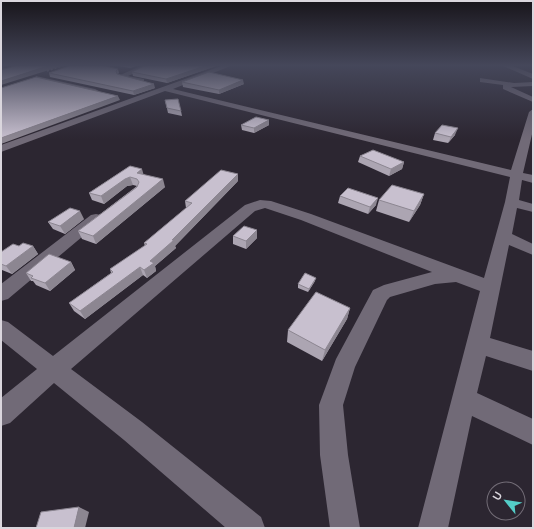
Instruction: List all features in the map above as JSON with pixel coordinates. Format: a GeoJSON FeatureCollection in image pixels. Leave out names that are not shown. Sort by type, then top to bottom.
{"type":"FeatureCollection","features":[{"type":"Feature","properties":{"kind":"street"},"geometry":{"type":"LineString","coordinates":[[1,149],[162,90]]}},
{"type":"Feature","properties":{"kind":"street"},"geometry":{"type":"LineString","coordinates":[[174,90],[452,160],[527,176]]}},
{"type":"Feature","properties":{"kind":"street"},"geometry":{"type":"LineString","coordinates":[[509,90],[533,100]]}},
{"type":"Feature","properties":{"kind":"street"},"geometry":{"type":"LineString","coordinates":[[119,96],[134,100]]}},
{"type":"Feature","properties":{"kind":"street"},"geometry":{"type":"LineString","coordinates":[[434,528],[463,399],[478,344],[503,236],[512,202],[527,176],[533,112]]}},
{"type":"Feature","properties":{"kind":"street"},"geometry":{"type":"LineString","coordinates":[[512,202],[533,208]]}},
{"type":"Feature","properties":{"kind":"street"},"geometry":{"type":"LineString","coordinates":[[1,414],[54,368],[250,208],[260,204],[266,204],[306,217],[490,288]]}},
{"type":"Feature","properties":{"kind":"street"},"geometry":{"type":"LineString","coordinates":[[1,294],[42,260],[109,209]]}},
{"type":"Feature","properties":{"kind":"street"},"geometry":{"type":"LineString","coordinates":[[503,236],[533,250]]}},
{"type":"Feature","properties":{"kind":"street"},"geometry":{"type":"LineString","coordinates":[[345,528],[334,455],[331,405],[344,366],[380,295],[384,292],[436,278],[457,276]]}},
{"type":"Feature","properties":{"kind":"street"},"geometry":{"type":"LineString","coordinates":[[1,328],[54,368],[250,528]]}},
{"type":"Feature","properties":{"kind":"street"},"geometry":{"type":"LineString","coordinates":[[478,344],[533,361]]}},
{"type":"Feature","properties":{"kind":"street"},"geometry":{"type":"LineString","coordinates":[[463,399],[533,432]]}},
{"type":"Feature","properties":{"kind":"building"},"geometry":{"type":"Polygon","coordinates":[[[1,90],[91,90],[118,96],[1,138],[1,90]]]}},
{"type":"Feature","properties":{"kind":"building"},"geometry":{"type":"Polygon","coordinates":[[[178,99],[181,111],[167,108],[165,100],[178,99]]]}},
{"type":"Feature","properties":{"kind":"building"},"geometry":{"type":"Polygon","coordinates":[[[256,117],[269,120],[254,128],[241,125],[256,117]]]}},
{"type":"Feature","properties":{"kind":"building"},"geometry":{"type":"Polygon","coordinates":[[[442,125],[458,128],[451,137],[435,133],[442,125]]]}},
{"type":"Feature","properties":{"kind":"building"},"geometry":{"type":"Polygon","coordinates":[[[373,150],[404,162],[391,169],[360,156],[373,150]]]}},
{"type":"Feature","properties":{"kind":"building"},"geometry":{"type":"Polygon","coordinates":[[[130,166],[142,169],[137,173],[163,179],[93,236],[78,231],[137,187],[139,182],[137,179],[130,177],[101,196],[89,193],[130,166]]]}},
{"type":"Feature","properties":{"kind":"building"},"geometry":{"type":"Polygon","coordinates":[[[221,170],[238,174],[172,240],[174,240],[150,261],[154,263],[144,270],[140,267],[80,311],[69,303],[113,272],[110,269],[147,244],[144,243],[192,203],[185,201],[221,170]]]}},
{"type":"Feature","properties":{"kind":"building"},"geometry":{"type":"Polygon","coordinates":[[[392,185],[424,194],[414,211],[379,200],[392,185]]]}},
{"type":"Feature","properties":{"kind":"building"},"geometry":{"type":"Polygon","coordinates":[[[348,188],[378,198],[370,207],[340,196],[348,188]]]}},
{"type":"Feature","properties":{"kind":"building"},"geometry":{"type":"Polygon","coordinates":[[[70,208],[80,211],[60,226],[48,222],[70,208]]]}},
{"type":"Feature","properties":{"kind":"building"},"geometry":{"type":"Polygon","coordinates":[[[244,226],[257,230],[246,241],[233,236],[244,226]]]}},
{"type":"Feature","properties":{"kind":"building"},"geometry":{"type":"Polygon","coordinates":[[[23,243],[33,246],[6,266],[1,264],[1,252],[13,244],[19,246],[23,243]]]}},
{"type":"Feature","properties":{"kind":"building"},"geometry":{"type":"Polygon","coordinates":[[[49,254],[71,262],[45,283],[31,278],[33,276],[26,273],[49,254]]]}},
{"type":"Feature","properties":{"kind":"building"},"geometry":{"type":"Polygon","coordinates":[[[305,273],[316,278],[309,289],[298,284],[305,273]]]}},
{"type":"Feature","properties":{"kind":"building"},"geometry":{"type":"Polygon","coordinates":[[[316,292],[350,308],[325,350],[288,330],[316,292]]]}},
{"type":"Feature","properties":{"kind":"building"},"geometry":{"type":"Polygon","coordinates":[[[79,507],[74,528],[36,528],[41,512],[79,507]]]}}]}
